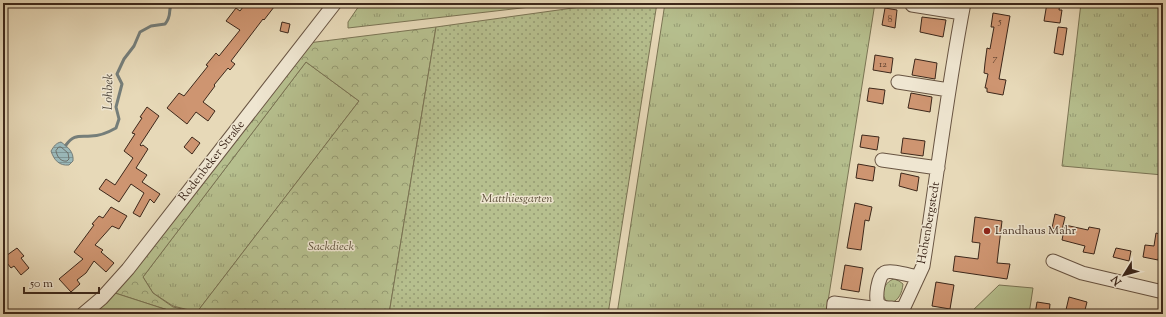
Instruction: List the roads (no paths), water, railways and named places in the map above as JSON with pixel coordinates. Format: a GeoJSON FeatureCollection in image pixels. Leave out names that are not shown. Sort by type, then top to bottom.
{"type":"FeatureCollection","features":[{"type":"Feature","properties":{"kind":"street","name":"Rodenbeker Straße"},"geometry":{"type":"LineString","coordinates":[[83,314],[102,298],[128,268],[335,3]]}},
{"type":"Feature","properties":{"kind":"street","name":"Hohenbergstedt"},"geometry":{"type":"LineString","coordinates":[[912,5],[963,8],[949,90],[923,266],[918,277],[904,307],[900,309],[884,308],[879,304],[876,299],[880,277],[884,273],[890,272],[918,277]]}},
{"type":"Feature","properties":{"kind":"street"},"geometry":{"type":"LineString","coordinates":[[898,82],[949,90]]}},
{"type":"Feature","properties":{"kind":"street","name":"Hohenbergstedt"},"geometry":{"type":"LineString","coordinates":[[882,160],[938,168]]}},
{"type":"Feature","properties":{"kind":"street"},"geometry":{"type":"LineString","coordinates":[[1054,261],[1082,273],[1163,292]]}},
{"type":"Feature","properties":{"kind":"street","name":"Hohenbergstedt"},"geometry":{"type":"LineString","coordinates":[[833,314],[834,303],[872,308],[879,304]]}},
{"type":"Feature","properties":{"kind":"water"},"geometry":{"type":"Polygon","coordinates":[[[61,142],[73,155],[73,161],[69,165],[57,162],[51,151],[55,145],[61,142]]]}},
{"type":"Feature","properties":{"kind":"waterway","name":"Lohbek"},"geometry":{"type":"LineString","coordinates":[[66,145],[74,138],[80,136],[94,136],[116,128],[119,119],[116,107],[122,84],[117,74],[124,59],[134,46],[140,32],[151,26],[165,24],[169,18],[172,3]]}},
{"type":"Feature","properties":{"kind":"place","name":"Landhaus Mahr"},"geometry":{"type":"Point","coordinates":[987,231]}},
{"type":"Feature","properties":{"kind":"park label","name":"Matthiesgarten"},"geometry":{"type":"Point","coordinates":[517,199]}},
{"type":"Feature","properties":{"kind":"park label","name":"Sackdieck"},"geometry":{"type":"Point","coordinates":[331,247]}}]}
